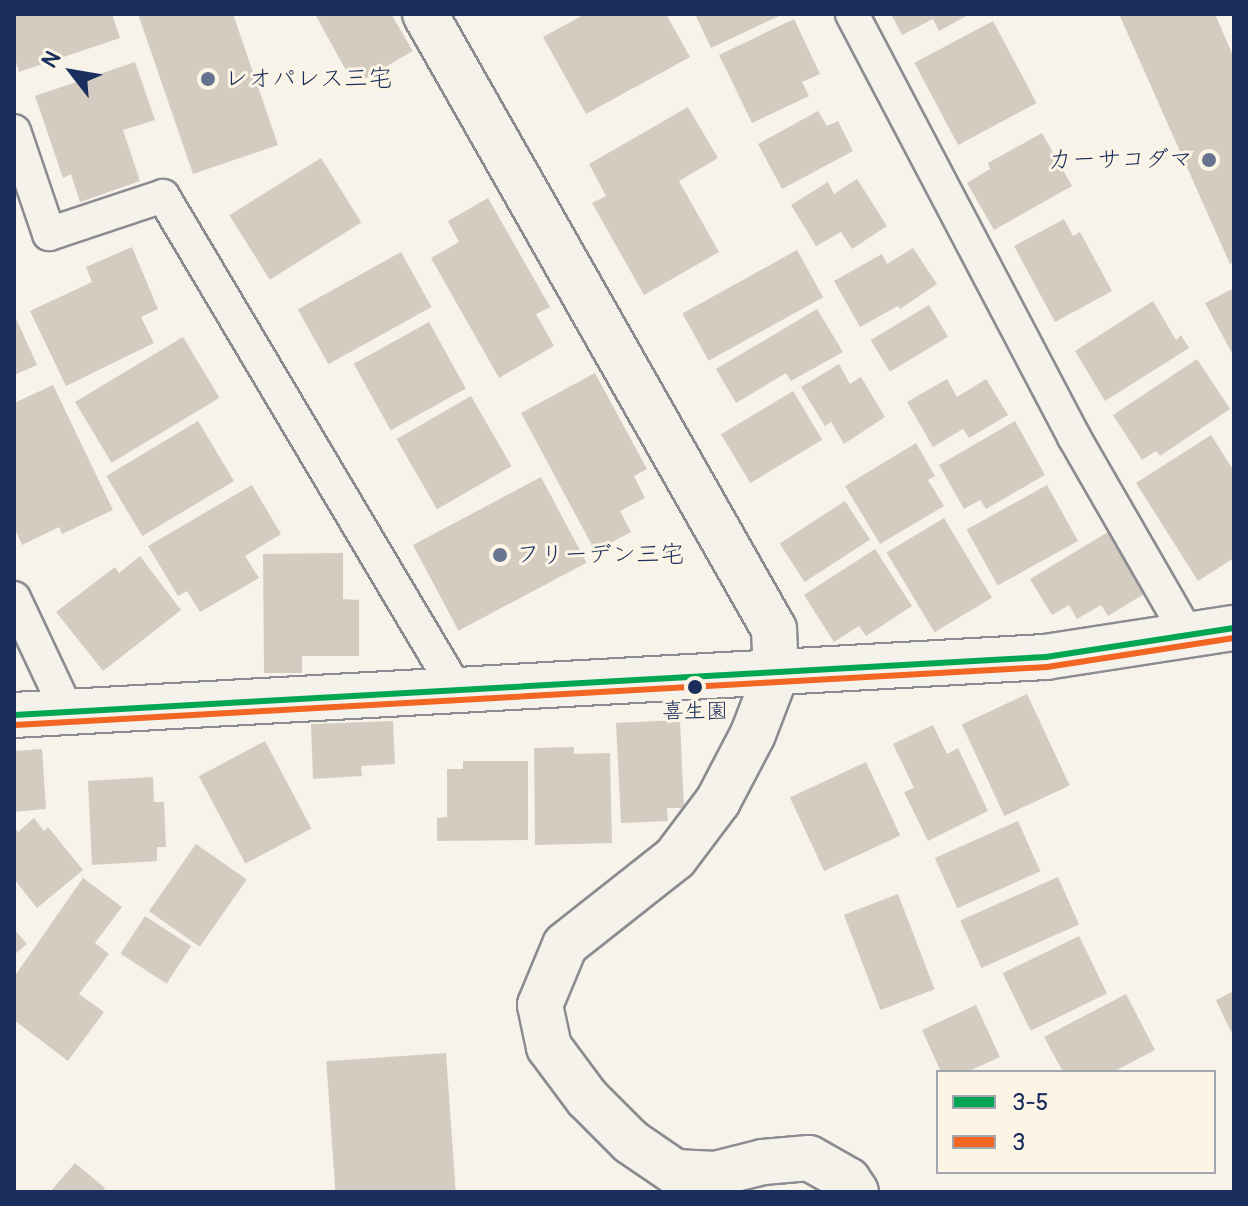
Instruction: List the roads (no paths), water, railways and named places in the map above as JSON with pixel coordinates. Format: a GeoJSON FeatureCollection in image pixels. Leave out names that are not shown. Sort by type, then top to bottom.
{"type":"FeatureCollection","features":[{"type":"Feature","properties":{"kind":"street"},"geometry":{"type":"LineString","coordinates":[[425,14],[774,629],[776,674],[753,734],[718,801],[675,858],[565,945],[540,1005],[549,1047],[587,1098],[631,1142],[675,1172],[715,1174],[763,1162],[809,1158],[848,1180],[856,1192]]}},
{"type":"Feature","properties":{"kind":"street"},"geometry":{"type":"LineString","coordinates":[[14,715],[1046,657],[1234,628]]}},
{"type":"Feature","properties":{"kind":"lane"},"geometry":{"type":"LineString","coordinates":[[852,14],[1074,437],[1188,635]]}},
{"type":"Feature","properties":{"kind":"lane"},"geometry":{"type":"LineString","coordinates":[[14,131],[49,234],[163,196],[457,691]]}},
{"type":"Feature","properties":{"kind":"lane"},"geometry":{"type":"LineString","coordinates":[[14,598],[68,713]]}},
{"type":"Feature","properties":{"kind":"place","name":"レオパレス三宅"},"geometry":{"type":"Point","coordinates":[208,79]}},
{"type":"Feature","properties":{"kind":"place","name":"カーサコダマ"},"geometry":{"type":"Point","coordinates":[1209,160]}},
{"type":"Feature","properties":{"kind":"place","name":"フリーデン三宅"},"geometry":{"type":"Point","coordinates":[500,555]}},
{"type":"Feature","properties":{"kind":"place","name":"喜生園"},"geometry":{"type":"Point","coordinates":[695,687]}}]}
